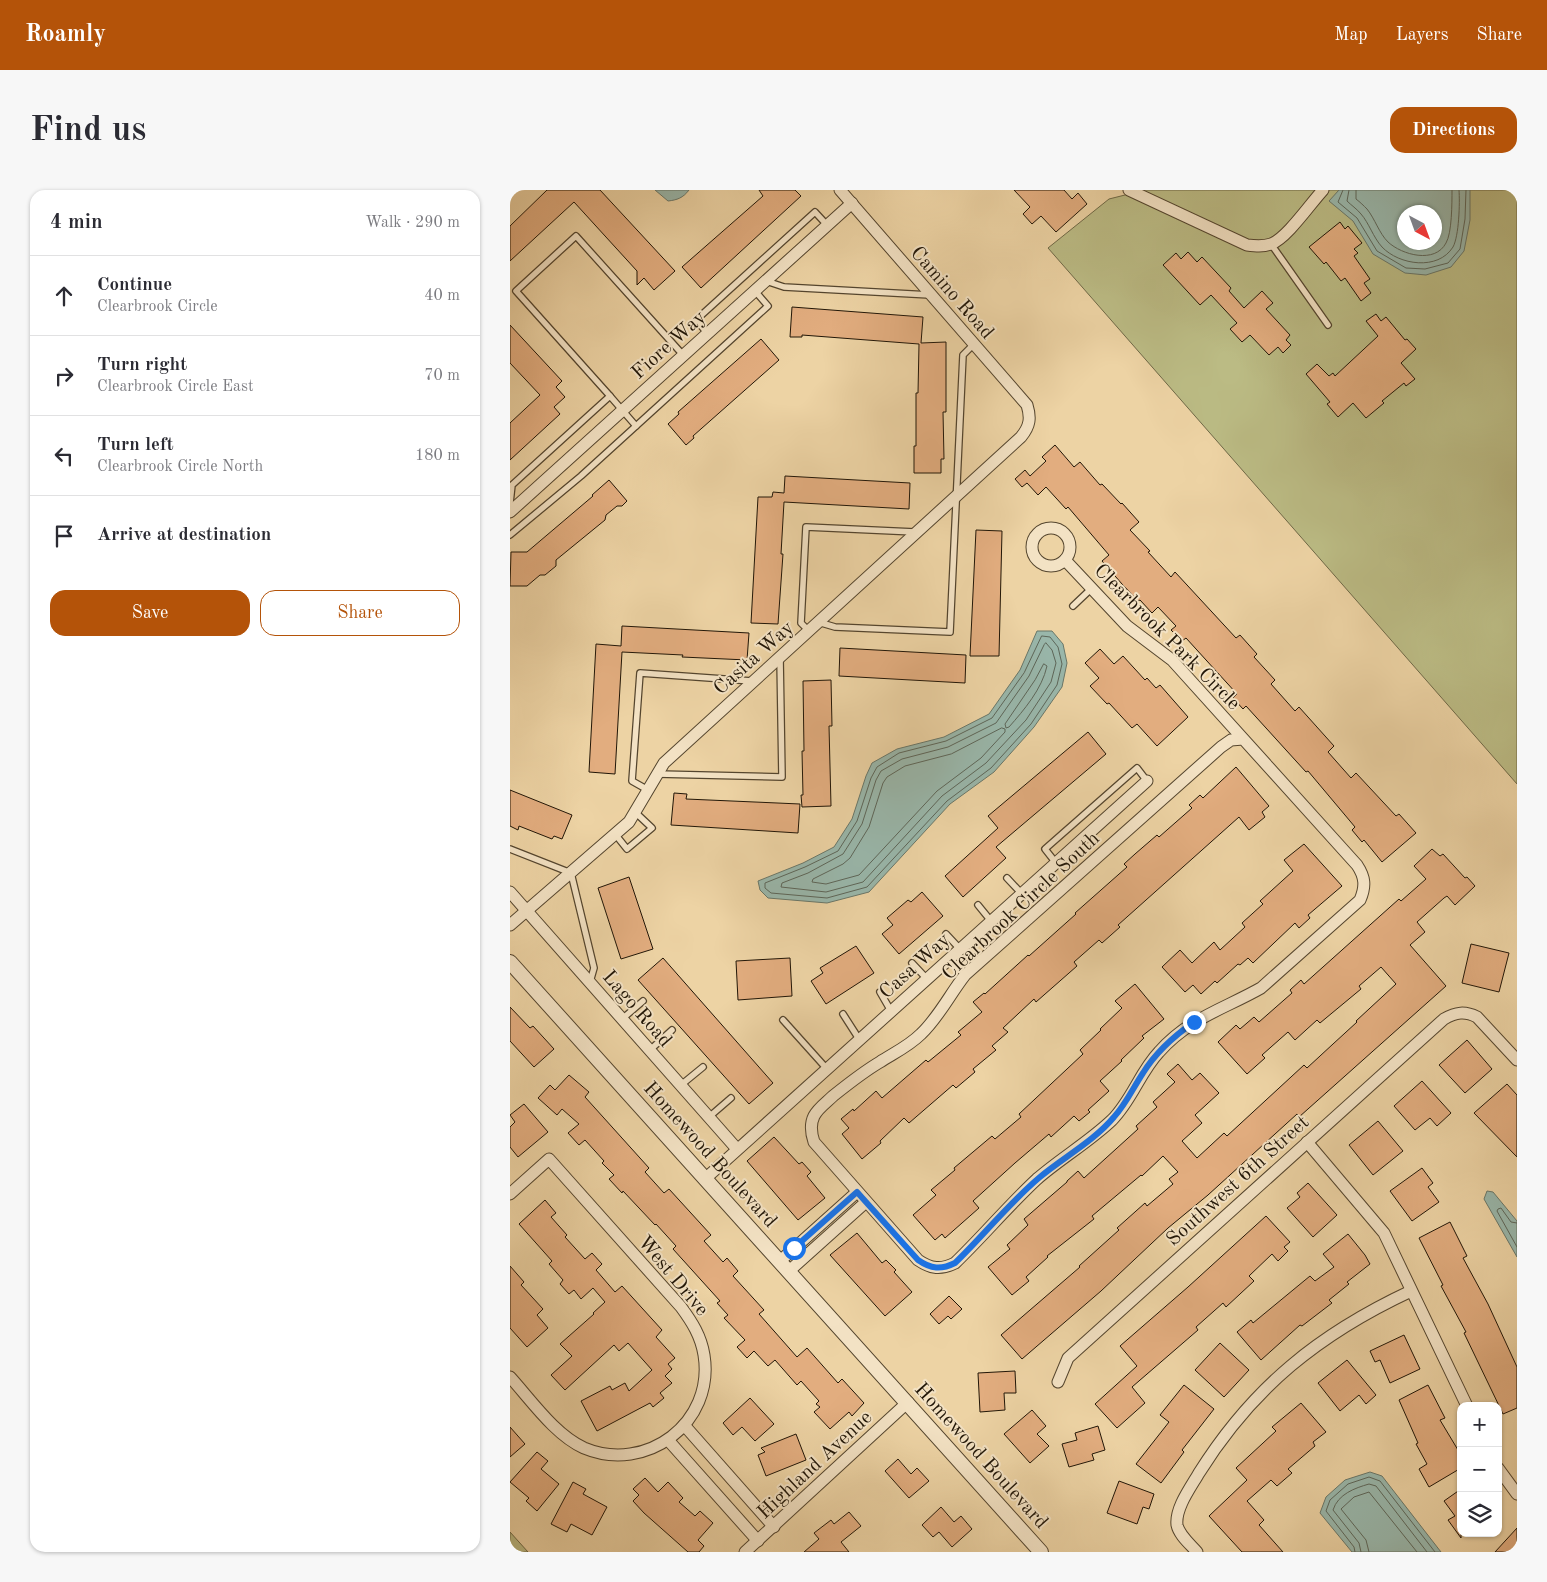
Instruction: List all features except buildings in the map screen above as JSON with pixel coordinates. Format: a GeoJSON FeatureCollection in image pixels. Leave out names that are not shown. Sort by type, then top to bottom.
{"type":"FeatureCollection","features":[{"type":"Feature","properties":{"kind":"street","name":"Camino Road"},"geometry":{"type":"LineString","coordinates":[[840,190],[1026,405],[1030,413],[1030,422]]}},
{"type":"Feature","properties":{"kind":"street"},"geometry":{"type":"LineString","coordinates":[[1129,190],[1247,245],[1259,247],[1281,238],[1323,190]]}},
{"type":"Feature","properties":{"kind":"street","name":"Fiore Way"},"geometry":{"type":"LineString","coordinates":[[510,512],[852,203]]}},
{"type":"Feature","properties":{"kind":"street","name":"Casita Way"},"geometry":{"type":"LineString","coordinates":[[510,925],[629,822],[664,763],[1021,437],[1027,430],[1030,422]]}},
{"type":"Feature","properties":{"kind":"street","name":"Clearbrook Park Circle"},"geometry":{"type":"LineString","coordinates":[[866,1202],[918,1260],[935,1268],[946,1267],[955,1263],[1012,1203],[1039,1178],[1099,1132],[1114,1118],[1149,1064],[1176,1035],[1207,1014],[1261,988],[1360,900],[1364,891],[1362,873],[1357,865],[1172,660],[1127,626],[1065,560]]}},
{"type":"Feature","properties":{"kind":"street","name":"Clearbrook Circle South"},"geometry":{"type":"LineString","coordinates":[[857,1192],[814,1142],[811,1128],[815,1115],[860,1074],[900,1050],[923,1032],[965,975],[1221,747],[1231,740],[1243,739]]}},
{"type":"Feature","properties":{"kind":"street","name":"Casa Way"},"geometry":{"type":"LineString","coordinates":[[706,1178],[1148,781]]}},
{"type":"Feature","properties":{"kind":"street","name":"Lago Road"},"geometry":{"type":"LineString","coordinates":[[510,892],[737,1149]]}},
{"type":"Feature","properties":{"kind":"street","name":"Homewood Boulevard"},"geometry":{"type":"LineString","coordinates":[[510,962],[1041,1552]]}},
{"type":"Feature","properties":{"kind":"street","name":"Southwest 6th Street"},"geometry":{"type":"LineString","coordinates":[[1058,1382],[1068,1358],[1444,1019],[1460,1012],[1469,1013],[1477,1017],[1517,1060]]}},
{"type":"Feature","properties":{"kind":"street"},"geometry":{"type":"LineString","coordinates":[[1307,1142],[1384,1233],[1465,1402]]}},
{"type":"Feature","properties":{"kind":"street","name":"West Drive"},"geometry":{"type":"LineString","coordinates":[[510,1194],[549,1159],[681,1307],[694,1326],[704,1354],[704,1381],[696,1407],[676,1432]]}},
{"type":"Feature","properties":{"kind":"street"},"geometry":{"type":"LineString","coordinates":[[857,1192],[866,1202],[784,1266],[857,1192]]}},
{"type":"Feature","properties":{"kind":"street"},"geometry":{"type":"LineString","coordinates":[[1197,1552],[1179,1531],[1178,1514],[1181,1505],[1214,1450],[1236,1421],[1260,1393],[1315,1345],[1346,1324],[1411,1290]]}},
{"type":"Feature","properties":{"kind":"street"},"geometry":{"type":"LineString","coordinates":[[510,1377],[558,1430],[583,1448],[606,1454],[630,1454],[650,1450],[676,1432]]}},
{"type":"Feature","properties":{"kind":"street","name":"Highland Avenue"},"geometry":{"type":"LineString","coordinates":[[746,1552],[908,1402]]}},
{"type":"Feature","properties":{"kind":"street"},"geometry":{"type":"LineString","coordinates":[[676,1432],[774,1527]]}},
{"type":"Feature","properties":{"kind":"street"},"geometry":{"type":"LineString","coordinates":[[676,1432],[758,1541]]}},
{"type":"Feature","properties":{"kind":"street"},"geometry":{"type":"LineString","coordinates":[[1502,1473],[1517,1494]]}},
{"type":"Feature","properties":{"kind":"lane"},"geometry":{"type":"LineString","coordinates":[[708,334],[696,320],[815,212],[827,225]]}},
{"type":"Feature","properties":{"kind":"lane"},"geometry":{"type":"LineString","coordinates":[[636,426],[516,291],[576,236],[684,356]]}},
{"type":"Feature","properties":{"kind":"lane"},"geometry":{"type":"LineString","coordinates":[[1270,244],[1328,325]]}},
{"type":"Feature","properties":{"kind":"lane"},"geometry":{"type":"LineString","coordinates":[[766,281],[784,287],[931,295]]}},
{"type":"Feature","properties":{"kind":"lane"},"geometry":{"type":"LineString","coordinates":[[510,535],[581,476],[768,306],[755,291]]}},
{"type":"Feature","properties":{"kind":"lane"},"geometry":{"type":"LineString","coordinates":[[818,622],[835,627],[950,632],[963,354],[974,344]]}},
{"type":"Feature","properties":{"kind":"lane"},"geometry":{"type":"LineString","coordinates":[[510,502],[512,485],[610,396]]}},
{"type":"Feature","properties":{"kind":"lane"},"geometry":{"type":"LineString","coordinates":[[808,631],[801,623],[806,527],[917,532]]}},
{"type":"Feature","properties":{"kind":"lane"},"geometry":{"type":"LineString","coordinates":[[1073,606],[1092,588]]}},
{"type":"Feature","properties":{"kind":"lane"},"geometry":{"type":"LineString","coordinates":[[657,774],[782,777],[780,657]]}},
{"type":"Feature","properties":{"kind":"lane"},"geometry":{"type":"LineString","coordinates":[[648,790],[632,781],[640,673],[754,681]]}},
{"type":"Feature","properties":{"kind":"lane"},"geometry":{"type":"LineString","coordinates":[[1056,862],[1045,849],[1137,768],[1148,781]]}},
{"type":"Feature","properties":{"kind":"lane"},"geometry":{"type":"LineString","coordinates":[[615,834],[627,849],[652,828],[635,812]]}},
{"type":"Feature","properties":{"kind":"lane"},"geometry":{"type":"LineString","coordinates":[[510,849],[570,873],[594,968],[590,983]]}},
{"type":"Feature","properties":{"kind":"lane"},"geometry":{"type":"LineString","coordinates":[[1007,878],[1022,894]]}},
{"type":"Feature","properties":{"kind":"lane"},"geometry":{"type":"LineString","coordinates":[[978,905],[991,921]]}},
{"type":"Feature","properties":{"kind":"lane"},"geometry":{"type":"LineString","coordinates":[[946,934],[960,949]]}},
{"type":"Feature","properties":{"kind":"lane"},"geometry":{"type":"LineString","coordinates":[[912,963],[926,979]]}},
{"type":"Feature","properties":{"kind":"lane"},"geometry":{"type":"LineString","coordinates":[[880,992],[891,1011]]}},
{"type":"Feature","properties":{"kind":"lane"},"geometry":{"type":"LineString","coordinates":[[622,1019],[643,1002]]}},
{"type":"Feature","properties":{"kind":"lane"},"geometry":{"type":"LineString","coordinates":[[843,1014],[859,1039]]}},
{"type":"Feature","properties":{"kind":"lane"},"geometry":{"type":"LineString","coordinates":[[783,1020],[827,1069]]}},
{"type":"Feature","properties":{"kind":"lane"},"geometry":{"type":"LineString","coordinates":[[650,1050],[672,1030]]}},
{"type":"Feature","properties":{"kind":"lane"},"geometry":{"type":"LineString","coordinates":[[681,1085],[703,1067]]}},
{"type":"Feature","properties":{"kind":"lane"},"geometry":{"type":"LineString","coordinates":[[709,1117],[731,1098]]}},
{"type":"Feature","properties":{"kind":"green space"},"geometry":{"type":"Polygon","coordinates":[[[1145,190],[1517,190],[1517,784],[1048,248],[1109,199],[1145,190]]]}},
{"type":"Feature","properties":{"kind":"green space"},"geometry":{"type":"Polygon","coordinates":[[[510,1532],[528,1552],[510,1552],[510,1532]]]}},
{"type":"Feature","properties":{"kind":"water"},"geometry":{"type":"Polygon","coordinates":[[[655,190],[689,190],[680,198],[668,201],[655,190]]]}},
{"type":"Feature","properties":{"kind":"water"},"geometry":{"type":"Polygon","coordinates":[[[1339,190],[1470,190],[1470,220],[1464,251],[1451,267],[1426,275],[1405,273],[1373,254],[1353,221],[1329,201],[1339,190]]]}},
{"type":"Feature","properties":{"kind":"water"},"geometry":{"type":"Polygon","coordinates":[[[1037,631],[1052,631],[1063,644],[1067,663],[1062,687],[1034,727],[994,772],[950,804],[869,892],[827,903],[768,898],[760,890],[758,881],[803,863],[834,847],[852,819],[872,763],[897,749],[944,737],[989,714],[1020,670],[1037,631]]]}},
{"type":"Feature","properties":{"kind":"water"},"geometry":{"type":"Polygon","coordinates":[[[1487,1191],[1493,1192],[1517,1221],[1517,1257],[1484,1199],[1487,1191]]]}},
{"type":"Feature","properties":{"kind":"water"},"geometry":{"type":"Polygon","coordinates":[[[1370,1472],[1382,1476],[1441,1552],[1352,1552],[1320,1513],[1326,1497],[1345,1480],[1370,1472]]]}},
{"type":"Feature","properties":{"kind":"route"},"geometry":{"type":"LineString","coordinates":[[794,1248],[857,1192],[918,1260],[935,1268],[946,1267],[955,1263],[1012,1203],[1039,1178],[1099,1132],[1114,1118],[1149,1064],[1176,1035],[1194,1022]]}}]}
